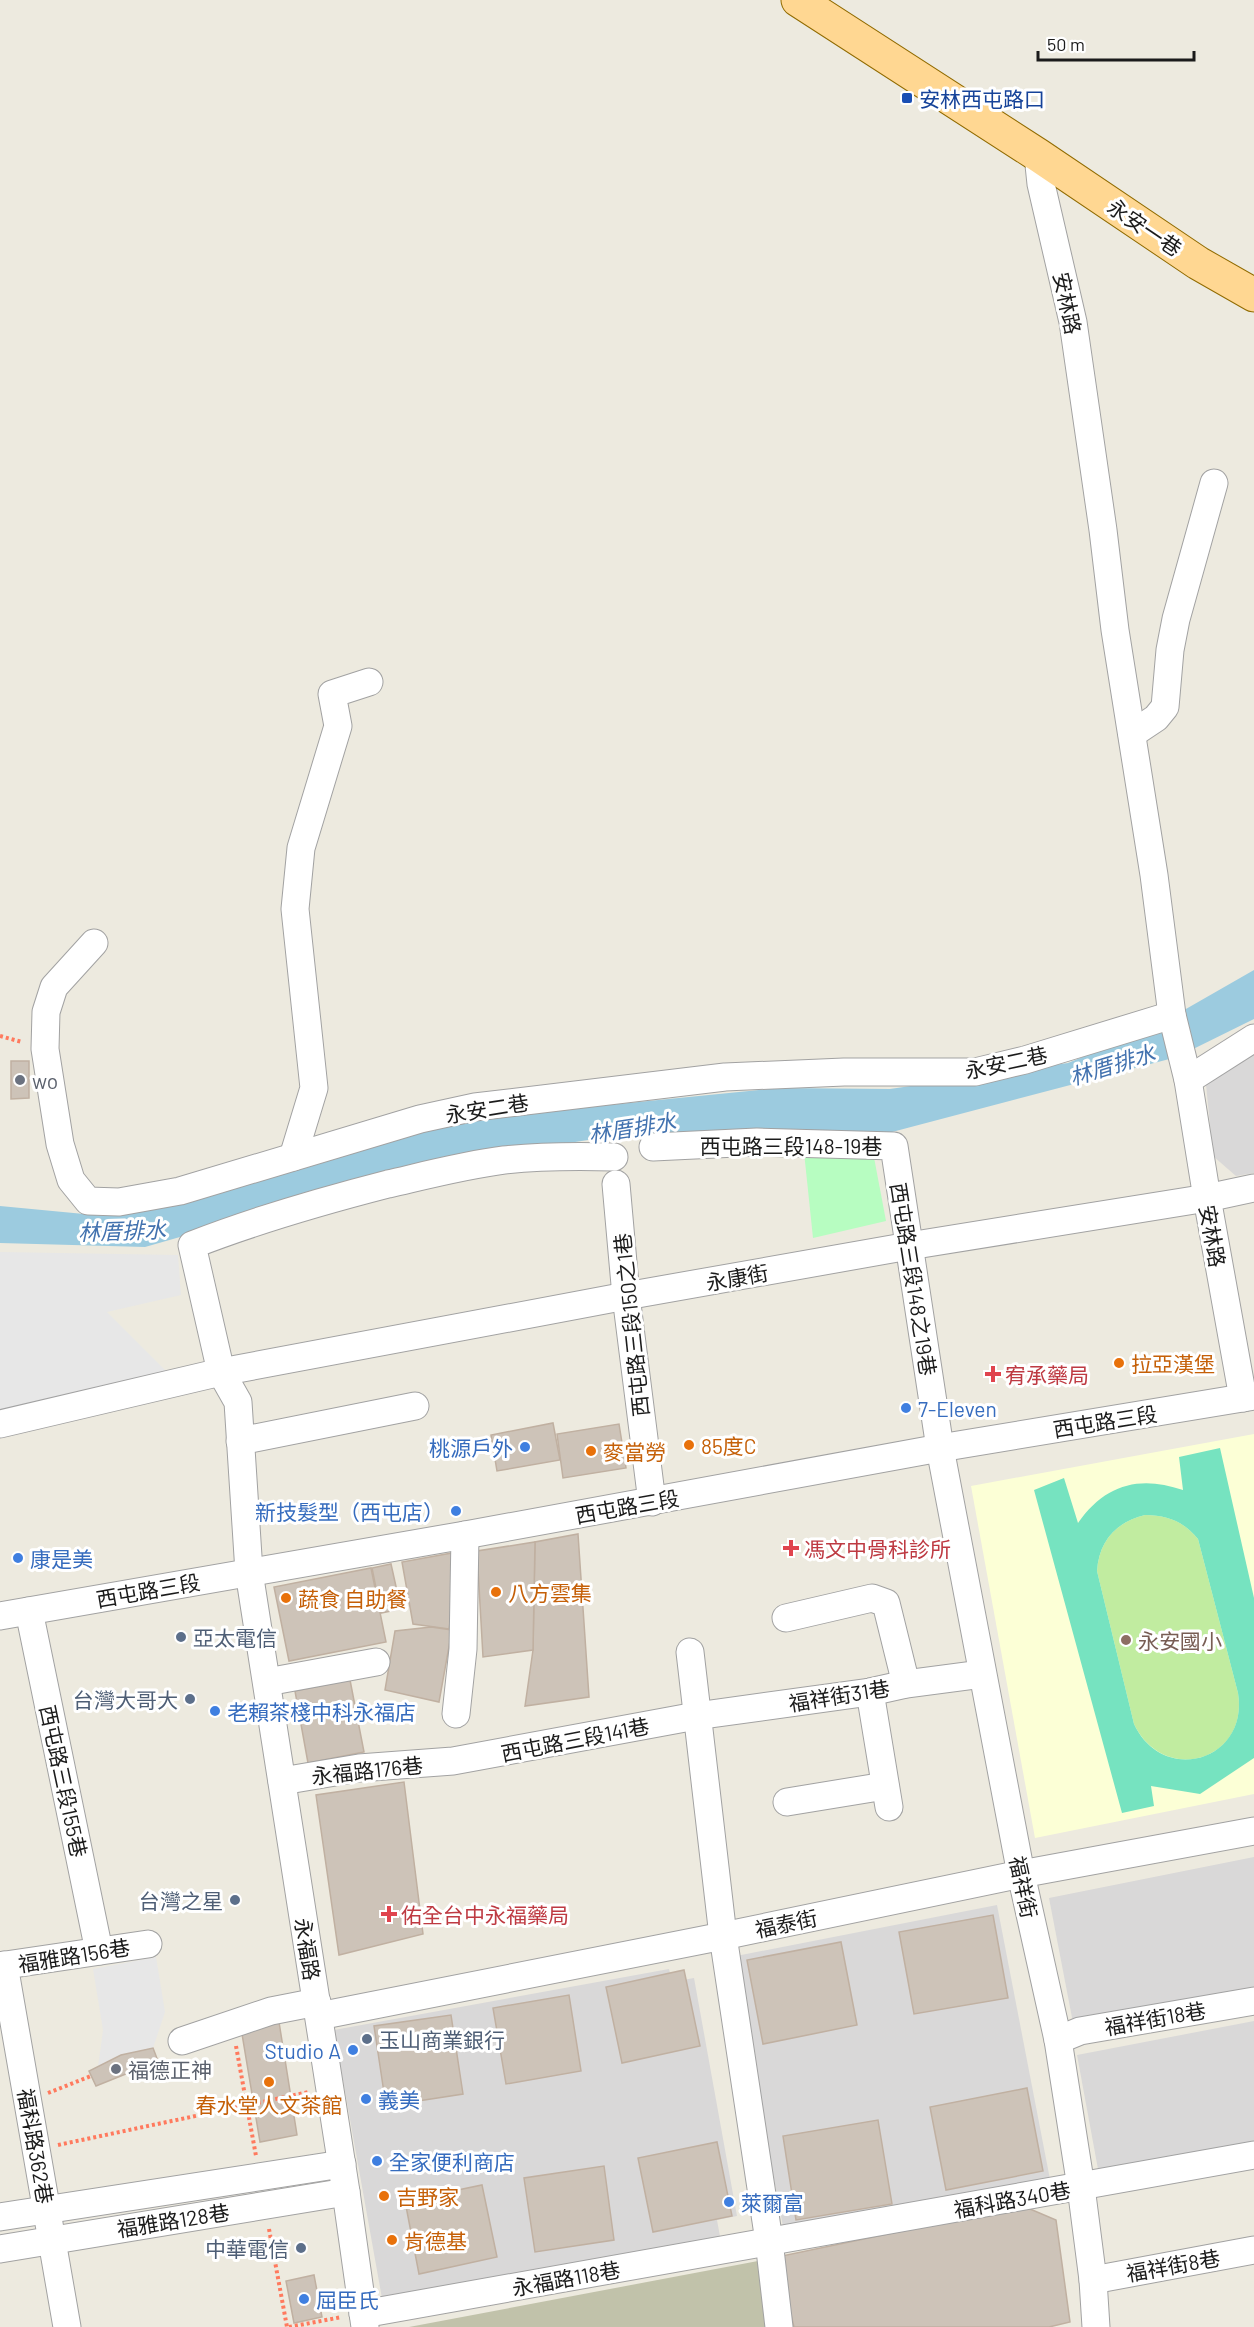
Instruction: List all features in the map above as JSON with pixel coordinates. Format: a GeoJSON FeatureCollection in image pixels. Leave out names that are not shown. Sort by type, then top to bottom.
{"type":"FeatureCollection","features":[{"type":"Feature","properties":{"kind":"main road"},"geometry":{"type":"LineString","coordinates":[[798,0],[1038,155]]}},
{"type":"Feature","properties":{"kind":"main road","name":"永安一巷"},"geometry":{"type":"LineString","coordinates":[[1038,155],[1198,263],[1254,295]]}},
{"type":"Feature","properties":{"kind":"street","name":"安林路"},"geometry":{"type":"LineString","coordinates":[[1038,155],[1041,184],[1073,322],[1115,630],[1154,875],[1172,1015],[1188,1077],[1207,1198],[1248,1397]]}},
{"type":"Feature","properties":{"kind":"street"},"geometry":{"type":"LineString","coordinates":[[1131,734],[1156,718],[1165,707],[1170,650],[1176,619],[1214,483]]}},
{"type":"Feature","properties":{"kind":"street"},"geometry":{"type":"LineString","coordinates":[[293,1157],[314,1088],[295,909],[301,848],[338,726],[332,694],[369,682]]}},
{"type":"Feature","properties":{"kind":"street"},"geometry":{"type":"LineString","coordinates":[[88,1200],[71,1180],[60,1144],[45,1049],[46,1012],[54,987],[94,943]]}},
{"type":"Feature","properties":{"kind":"street","name":"永安二巷"},"geometry":{"type":"LineString","coordinates":[[40,1073],[59,1186],[64,1196],[119,1202],[180,1191],[420,1119],[475,1107],[725,1077],[844,1072],[975,1072],[1025,1060],[1172,1015]]}},
{"type":"Feature","properties":{"kind":"street"},"geometry":{"type":"LineString","coordinates":[[1188,1077],[1254,1038]]}},
{"type":"Feature","properties":{"kind":"street","name":"西屯路三段148-19巷"},"geometry":{"type":"LineString","coordinates":[[653,1147],[757,1142],[894,1146]]}},
{"type":"Feature","properties":{"kind":"street","name":"西屯路三段148之19巷"},"geometry":{"type":"LineString","coordinates":[[894,1146],[940,1448]]}},
{"type":"Feature","properties":{"kind":"street","name":"永福路"},"geometry":{"type":"LineString","coordinates":[[364,2320],[342,2164],[249,1572],[238,1402],[221,1372],[192,1245],[231,1230],[332,1198],[455,1168],[560,1156],[614,1157]]}},
{"type":"Feature","properties":{"kind":"street","name":"西屯路三段150之1巷"},"geometry":{"type":"LineString","coordinates":[[616,1184],[626,1296],[652,1502]]}},
{"type":"Feature","properties":{"kind":"street","name":"永康街"},"geometry":{"type":"LineString","coordinates":[[0,1424],[221,1372],[626,1296],[909,1246],[1207,1198],[1254,1188]]}},
{"type":"Feature","properties":{"kind":"street","name":"西屯路三段"},"geometry":{"type":"LineString","coordinates":[[0,1616],[652,1502],[940,1448],[1248,1397]]}},
{"type":"Feature","properties":{"kind":"street"},"geometry":{"type":"LineString","coordinates":[[240,1441],[415,1406]]}},
{"type":"Feature","properties":{"kind":"street","name":"福祥街"},"geometry":{"type":"LineString","coordinates":[[940,1448],[1021,1874],[1058,2040],[1081,2187],[1093,2280],[1096,2327]]}},
{"type":"Feature","properties":{"kind":"street"},"geometry":{"type":"LineString","coordinates":[[456,1714],[463,1648],[465,1535]]}},
{"type":"Feature","properties":{"kind":"street"},"geometry":{"type":"LineString","coordinates":[[786,1618],[872,1598],[886,1603],[906,1684]]}},
{"type":"Feature","properties":{"kind":"street","name":"西屯路三段155巷"},"geometry":{"type":"LineString","coordinates":[[28,1611],[99,1951]]}},
{"type":"Feature","properties":{"kind":"street"},"geometry":{"type":"LineString","coordinates":[[690,1652],[723,1936],[769,2241],[779,2327]]}},
{"type":"Feature","properties":{"kind":"street"},"geometry":{"type":"LineString","coordinates":[[267,1682],[376,1662]]}},
{"type":"Feature","properties":{"kind":"street","name":"福祥街31巷"},"geometry":{"type":"LineString","coordinates":[[696,1716],[982,1674]]}},
{"type":"Feature","properties":{"kind":"street"},"geometry":{"type":"LineString","coordinates":[[787,1802],[887,1797],[870,1692]]}},
{"type":"Feature","properties":{"kind":"street","name":"西屯路三段141巷"},"geometry":{"type":"LineString","coordinates":[[453,1761],[696,1716]]}},
{"type":"Feature","properties":{"kind":"street","name":"永福路176巷"},"geometry":{"type":"LineString","coordinates":[[282,1781],[359,1768],[453,1761]]}},
{"type":"Feature","properties":{"kind":"street","name":"福泰街"},"geometry":{"type":"LineString","coordinates":[[182,2041],[271,2011],[318,2009],[723,1936],[1021,1874],[1254,1831]]}},
{"type":"Feature","properties":{"kind":"street","name":"福雅路156巷"},"geometry":{"type":"LineString","coordinates":[[2,1966],[148,1944]]}},
{"type":"Feature","properties":{"kind":"street","name":"福科路362巷"},"geometry":{"type":"LineString","coordinates":[[2,1966],[48,2210],[67,2327]]}},
{"type":"Feature","properties":{"kind":"street","name":"福祥街18巷"},"geometry":{"type":"LineString","coordinates":[[1058,2040],[1080,2031],[1254,2001]]}},
{"type":"Feature","properties":{"kind":"street","name":"福科路340巷"},"geometry":{"type":"LineString","coordinates":[[769,2241],[1254,2155]]}},
{"type":"Feature","properties":{"kind":"street","name":"福雅路128巷"},"geometry":{"type":"LineString","coordinates":[[0,2217],[342,2164]]}},
{"type":"Feature","properties":{"kind":"street","name":"福雅路128巷"},"geometry":{"type":"LineString","coordinates":[[0,2249],[346,2192]]}},
{"type":"Feature","properties":{"kind":"street","name":"永福路118巷"},"geometry":{"type":"LineString","coordinates":[[364,2320],[769,2241]]}},
{"type":"Feature","properties":{"kind":"street","name":"福祥街8巷"},"geometry":{"type":"LineString","coordinates":[[1093,2280],[1254,2250]]}},
{"type":"Feature","properties":{"kind":"path"},"geometry":{"type":"LineString","coordinates":[[45,2094],[91,2076]]}},
{"type":"Feature","properties":{"kind":"path"},"geometry":{"type":"LineString","coordinates":[[37,2150],[330,2087]]}},
{"type":"Feature","properties":{"kind":"path"},"geometry":{"type":"LineString","coordinates":[[289,2327],[364,2320]]}},
{"type":"Feature","properties":{"kind":"shaded area"},"geometry":{"type":"Polygon","coordinates":[[[1254,1039],[1254,1173],[1236,1176],[1213,1156],[1204,1064],[1254,1039]]]}},
{"type":"Feature","properties":{"kind":"shaded area"},"geometry":{"type":"Polygon","coordinates":[[[0,1252],[178,1255],[181,1295],[107,1312],[187,1392],[0,1415],[0,1252]]]}},
{"type":"Feature","properties":{"kind":"shaded area","name":"永安國小"},"geometry":{"type":"Polygon","coordinates":[[[1254,1434],[1254,1794],[1035,1838],[971,1486],[1254,1434]]]}},
{"type":"Feature","properties":{"kind":"shaded area"},"geometry":{"type":"Polygon","coordinates":[[[1254,1857],[1254,1992],[1074,2028],[1049,1898],[1254,1857]]]}},
{"type":"Feature","properties":{"kind":"shaded area"},"geometry":{"type":"Polygon","coordinates":[[[997,1905],[1054,2200],[788,2252],[731,1957],[997,1905]]]}},
{"type":"Feature","properties":{"kind":"shaded area"},"geometry":{"type":"Polygon","coordinates":[[[156,1957],[165,2012],[153,2048],[121,2055],[98,2067],[103,2030],[93,1969],[156,1957]]]}},
{"type":"Feature","properties":{"kind":"shaded area"},"geometry":{"type":"Polygon","coordinates":[[[669,1969],[672,1982],[694,1978],[737,2216],[717,2220],[721,2242],[383,2304],[334,2030],[669,1969]]]}},
{"type":"Feature","properties":{"kind":"shaded area"},"geometry":{"type":"Polygon","coordinates":[[[1254,2021],[1254,2150],[1100,2180],[1077,2055],[1254,2021]]]}},
{"type":"Feature","properties":{"kind":"shaded area"},"geometry":{"type":"Polygon","coordinates":[[[758,2261],[768,2327],[409,2327],[758,2261]]]}},
{"type":"Feature","properties":{"kind":"green space"},"geometry":{"type":"Polygon","coordinates":[[[804,1152],[873,1152],[886,1221],[813,1238],[804,1152]]]}},
{"type":"Feature","properties":{"kind":"green space"},"geometry":{"type":"Polygon","coordinates":[[[1220,1448],[1254,1598],[1254,1758],[1200,1794],[1151,1786],[1154,1806],[1122,1813],[1034,1490],[1064,1478],[1078,1523],[1100,1499],[1124,1486],[1152,1483],[1183,1490],[1179,1457],[1220,1448]],[[1145,1515],[1126,1522],[1111,1534],[1101,1551],[1097,1571],[1134,1724],[1147,1743],[1164,1755],[1183,1759],[1201,1757],[1218,1749],[1230,1735],[1238,1716],[1238,1693],[1198,1539],[1181,1524],[1153,1515],[1145,1515]]]}},
{"type":"Feature","properties":{"kind":"green space"},"geometry":{"type":"Polygon","coordinates":[[[1145,1515],[1161,1516],[1175,1521],[1187,1528],[1198,1539],[1238,1693],[1238,1716],[1231,1735],[1218,1749],[1201,1757],[1183,1759],[1164,1755],[1148,1743],[1134,1724],[1097,1571],[1101,1551],[1111,1534],[1126,1522],[1145,1515]]]}},
{"type":"Feature","properties":{"kind":"water","name":"林厝排水"},"geometry":{"type":"Polygon","coordinates":[[[1254,970],[1254,1019],[1177,1057],[892,1132],[607,1137],[389,1171],[260,1214],[145,1247],[0,1243],[0,1206],[105,1216],[280,1170],[439,1122],[779,1088],[890,1089],[1068,1063],[1151,1029],[1254,970]]]}},
{"type":"Feature","properties":{"kind":"building","name":"wo"},"geometry":{"type":"Polygon","coordinates":[[[11,1061],[29,1061],[29,1098],[11,1099],[11,1061]]]}},
{"type":"Feature","properties":{"kind":"building","name":"桃源戶外"},"geometry":{"type":"Polygon","coordinates":[[[553,1423],[560,1460],[497,1471],[491,1435],[553,1423]]]}},
{"type":"Feature","properties":{"kind":"building","name":"麥當勞"},"geometry":{"type":"Polygon","coordinates":[[[619,1424],[626,1468],[563,1478],[557,1434],[619,1424]]]}},
{"type":"Feature","properties":{"kind":"building"},"geometry":{"type":"Polygon","coordinates":[[[578,1534],[589,1697],[525,1706],[533,1650],[535,1542],[578,1534]]]}},
{"type":"Feature","properties":{"kind":"building"},"geometry":{"type":"Polygon","coordinates":[[[535,1542],[533,1650],[483,1657],[477,1551],[535,1542]]]}},
{"type":"Feature","properties":{"kind":"building"},"geometry":{"type":"Polygon","coordinates":[[[452,1553],[455,1586],[449,1629],[413,1624],[402,1562],[452,1553]]]}},
{"type":"Feature","properties":{"kind":"building"},"geometry":{"type":"Polygon","coordinates":[[[391,1564],[401,1609],[381,1613],[372,1568],[391,1564]]]}},
{"type":"Feature","properties":{"kind":"building"},"geometry":{"type":"Polygon","coordinates":[[[371,1568],[386,1642],[289,1661],[274,1587],[371,1568]]]}},
{"type":"Feature","properties":{"kind":"building"},"geometry":{"type":"Polygon","coordinates":[[[431,1627],[452,1630],[439,1702],[385,1690],[395,1631],[431,1627]]]}},
{"type":"Feature","properties":{"kind":"building"},"geometry":{"type":"Polygon","coordinates":[[[350,1680],[364,1752],[308,1763],[295,1691],[350,1680]]]}},
{"type":"Feature","properties":{"kind":"building"},"geometry":{"type":"Polygon","coordinates":[[[404,1782],[423,1934],[339,1955],[316,1795],[404,1782]]]}},
{"type":"Feature","properties":{"kind":"building"},"geometry":{"type":"Polygon","coordinates":[[[993,1915],[1008,1998],[914,2014],[899,1932],[993,1915]]]}},
{"type":"Feature","properties":{"kind":"building"},"geometry":{"type":"Polygon","coordinates":[[[841,1942],[857,2025],[763,2044],[747,1960],[841,1942]]]}},
{"type":"Feature","properties":{"kind":"building"},"geometry":{"type":"Polygon","coordinates":[[[684,1970],[700,2046],[622,2063],[606,1987],[684,1970]]]}},
{"type":"Feature","properties":{"kind":"building"},"geometry":{"type":"Polygon","coordinates":[[[569,1995],[581,2071],[506,2084],[493,2008],[569,1995]]]}},
{"type":"Feature","properties":{"kind":"building"},"geometry":{"type":"Polygon","coordinates":[[[451,2015],[463,2094],[386,2106],[374,2026],[451,2015]]]}},
{"type":"Feature","properties":{"kind":"building","name":"春水堂人文茶館"},"geometry":{"type":"Polygon","coordinates":[[[279,2022],[297,2135],[260,2142],[241,2028],[279,2022]]]}},
{"type":"Feature","properties":{"kind":"building","name":"福德正神"},"geometry":{"type":"Polygon","coordinates":[[[153,2048],[158,2061],[96,2086],[89,2071],[121,2055],[153,2048]]]}},
{"type":"Feature","properties":{"kind":"building"},"geometry":{"type":"Polygon","coordinates":[[[1027,2088],[1043,2171],[946,2190],[930,2107],[1027,2088]]]}},
{"type":"Feature","properties":{"kind":"building"},"geometry":{"type":"Polygon","coordinates":[[[878,2120],[892,2204],[796,2220],[783,2136],[878,2120]]]}},
{"type":"Feature","properties":{"kind":"building"},"geometry":{"type":"Polygon","coordinates":[[[717,2142],[732,2216],[653,2232],[638,2158],[717,2142]]]}},
{"type":"Feature","properties":{"kind":"building"},"geometry":{"type":"Polygon","coordinates":[[[604,2166],[614,2240],[535,2252],[524,2178],[604,2166]]]}},
{"type":"Feature","properties":{"kind":"building"},"geometry":{"type":"Polygon","coordinates":[[[482,2185],[497,2257],[419,2274],[405,2201],[482,2185]]]}},
{"type":"Feature","properties":{"kind":"building"},"geometry":{"type":"Polygon","coordinates":[[[1023,2206],[1056,2220],[1070,2322],[1049,2327],[794,2327],[777,2257],[1023,2206]]]}},
{"type":"Feature","properties":{"kind":"building","name":"屈臣氏"},"geometry":{"type":"Polygon","coordinates":[[[314,2275],[322,2317],[294,2323],[286,2281],[314,2275]]]}},
{"type":"Feature","properties":{"kind":"place","name":"安林西屯路口"},"geometry":{"type":"Point","coordinates":[907,98]}},
{"type":"Feature","properties":{"kind":"place","name":"wo"},"geometry":{"type":"Point","coordinates":[20,1080]}},
{"type":"Feature","properties":{"kind":"place","name":"拉亞漢堡"},"geometry":{"type":"Point","coordinates":[1119,1363]}},
{"type":"Feature","properties":{"kind":"place","name":"宥承藥局"},"geometry":{"type":"Point","coordinates":[993,1374]}},
{"type":"Feature","properties":{"kind":"place","name":"7-Eleven"},"geometry":{"type":"Point","coordinates":[906,1408]}},
{"type":"Feature","properties":{"kind":"place","name":"85度C"},"geometry":{"type":"Point","coordinates":[689,1445]}},
{"type":"Feature","properties":{"kind":"place","name":"桃源戶外"},"geometry":{"type":"Point","coordinates":[525,1447]}},
{"type":"Feature","properties":{"kind":"place","name":"麥當勞"},"geometry":{"type":"Point","coordinates":[591,1451]}},
{"type":"Feature","properties":{"kind":"place","name":"新技髮型（西屯店）"},"geometry":{"type":"Point","coordinates":[456,1511]}},
{"type":"Feature","properties":{"kind":"place","name":"馮文中骨科診所"},"geometry":{"type":"Point","coordinates":[791,1548]}},
{"type":"Feature","properties":{"kind":"place","name":"康是美"},"geometry":{"type":"Point","coordinates":[18,1558]}},
{"type":"Feature","properties":{"kind":"place","name":"八方雲集"},"geometry":{"type":"Point","coordinates":[496,1592]}},
{"type":"Feature","properties":{"kind":"place","name":"蔬食 自助餐"},"geometry":{"type":"Point","coordinates":[286,1598]}},
{"type":"Feature","properties":{"kind":"place","name":"亞太電信"},"geometry":{"type":"Point","coordinates":[181,1637]}},
{"type":"Feature","properties":{"kind":"place","name":"永安國小"},"geometry":{"type":"Point","coordinates":[1126,1640]}},
{"type":"Feature","properties":{"kind":"place","name":"台灣大哥大"},"geometry":{"type":"Point","coordinates":[190,1699]}},
{"type":"Feature","properties":{"kind":"place","name":"老賴茶棧中科永福店"},"geometry":{"type":"Point","coordinates":[215,1711]}},
{"type":"Feature","properties":{"kind":"place","name":"台灣之星"},"geometry":{"type":"Point","coordinates":[235,1900]}},
{"type":"Feature","properties":{"kind":"place","name":"佑全台中永福藥局"},"geometry":{"type":"Point","coordinates":[389,1914]}},
{"type":"Feature","properties":{"kind":"place","name":"玉山商業銀行"},"geometry":{"type":"Point","coordinates":[367,2039]}},
{"type":"Feature","properties":{"kind":"place","name":"Studio A"},"geometry":{"type":"Point","coordinates":[353,2050]}},
{"type":"Feature","properties":{"kind":"place","name":"福德正神"},"geometry":{"type":"Point","coordinates":[116,2069]}},
{"type":"Feature","properties":{"kind":"place","name":"春水堂人文茶館"},"geometry":{"type":"Point","coordinates":[269,2082]}},
{"type":"Feature","properties":{"kind":"place","name":"義美"},"geometry":{"type":"Point","coordinates":[366,2099]}},
{"type":"Feature","properties":{"kind":"place","name":"全家便利商店"},"geometry":{"type":"Point","coordinates":[377,2161]}},
{"type":"Feature","properties":{"kind":"place","name":"吉野家"},"geometry":{"type":"Point","coordinates":[384,2196]}},
{"type":"Feature","properties":{"kind":"place","name":"萊爾富"},"geometry":{"type":"Point","coordinates":[729,2202]}},
{"type":"Feature","properties":{"kind":"place","name":"肯德基"},"geometry":{"type":"Point","coordinates":[392,2240]}},
{"type":"Feature","properties":{"kind":"place","name":"中華電信"},"geometry":{"type":"Point","coordinates":[301,2248]}},
{"type":"Feature","properties":{"kind":"place","name":"屈臣氏"},"geometry":{"type":"Point","coordinates":[304,2299]}}]}
